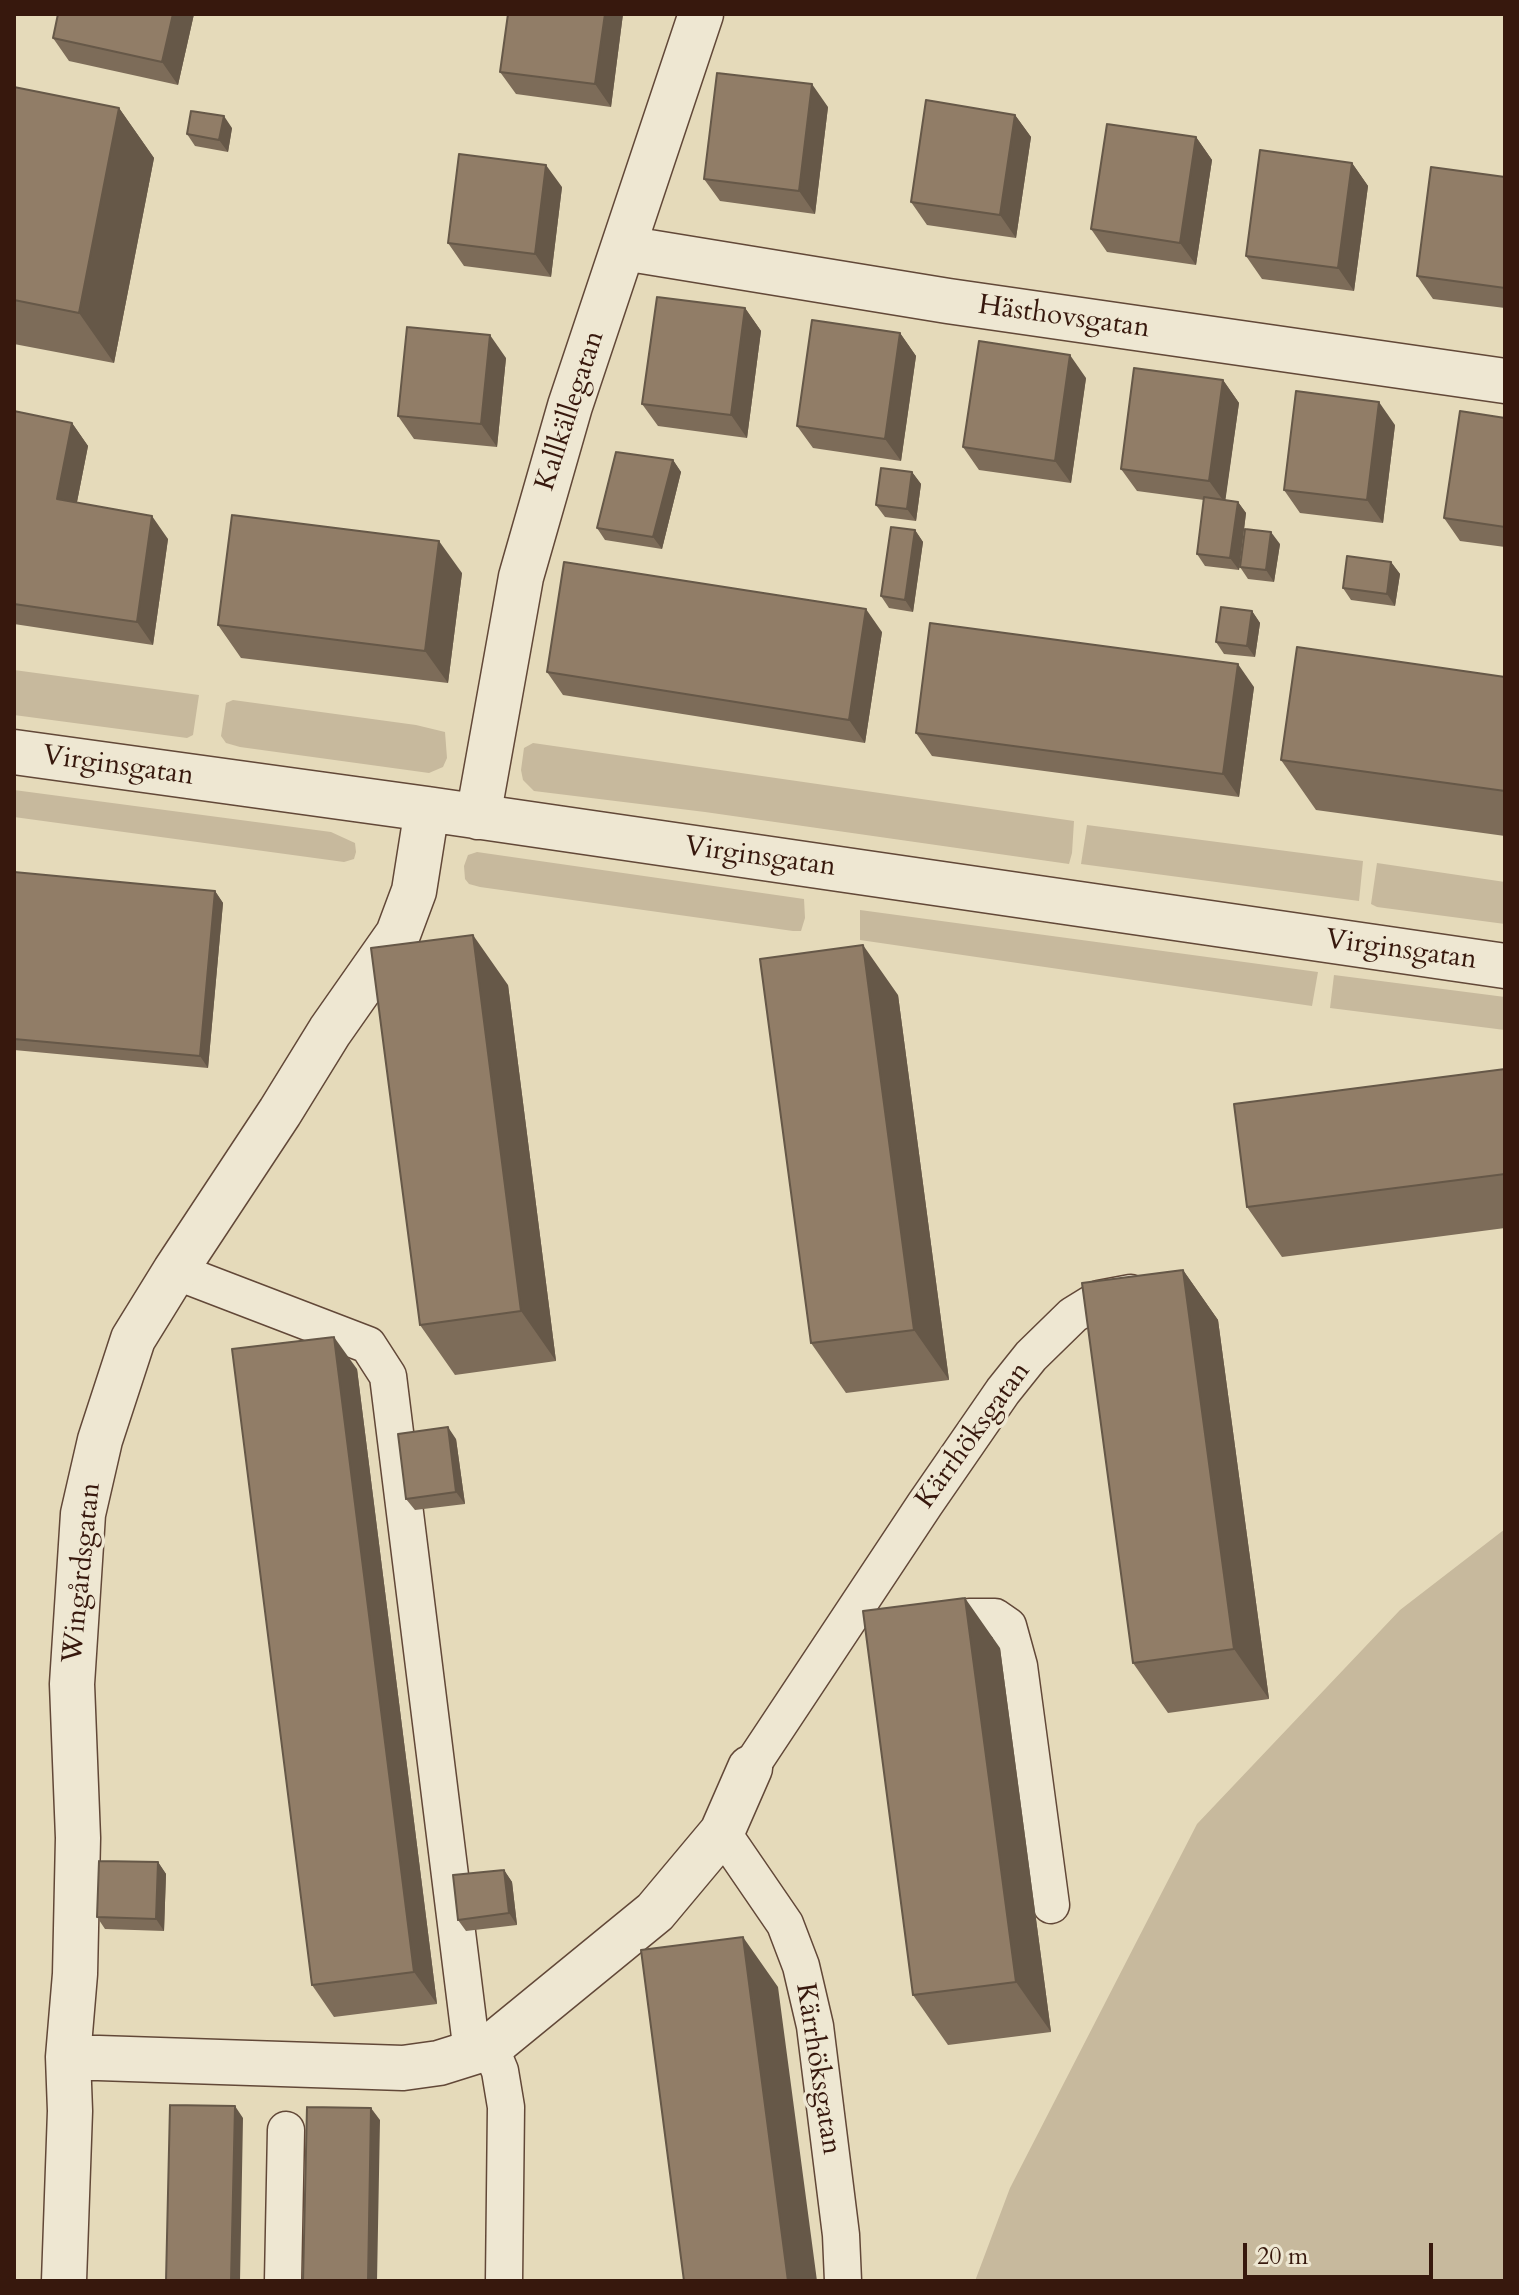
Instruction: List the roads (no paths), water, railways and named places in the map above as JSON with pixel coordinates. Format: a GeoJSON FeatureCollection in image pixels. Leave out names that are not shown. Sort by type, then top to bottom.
{"type":"FeatureCollection","features":[{"type":"Feature","properties":{"kind":"street","name":"Kallkällegatan"},"geometry":{"type":"LineString","coordinates":[[478,817],[521,577],[570,406],[701,14]]}},
{"type":"Feature","properties":{"kind":"street","name":"Hästhovsgatan"},"geometry":{"type":"LineString","coordinates":[[624,248],[948,301],[1505,381]]}},
{"type":"Feature","properties":{"kind":"street","name":"Virginsgatan"},"geometry":{"type":"LineString","coordinates":[[14,752],[1505,966]]}},
{"type":"Feature","properties":{"kind":"street","name":"Wingårdsgatan"},"geometry":{"type":"LineString","coordinates":[[64,2281],[70,2111],[68,2057],[75,1974],[78,1838],[72,1684],[83,1514],[100,1440],[133,1339],[330,1031],[398,934],[414,891],[427,809]]}},
{"type":"Feature","properties":{"kind":"street","name":"Kärrhöksgatan"},"geometry":{"type":"LineString","coordinates":[[68,2057],[403,2068],[439,2063],[481,2050],[655,1912],[722,1832],[750,1768]]}},
{"type":"Feature","properties":{"kind":"lane"},"geometry":{"type":"LineString","coordinates":[[175,1271],[368,1345],[388,1376],[481,2050],[500,2071],[506,2107],[504,2281]]}},
{"type":"Feature","properties":{"kind":"lane","name":"Kärrhöksgatan"},"geometry":{"type":"LineString","coordinates":[[750,1768],[972,1436],[1031,1356],[1073,1315],[1099,1299],[1145,1290]]}},
{"type":"Feature","properties":{"kind":"lane"},"geometry":{"type":"LineString","coordinates":[[842,1629],[867,1632],[969,1617],[995,1617],[1008,1626],[1019,1666],[1051,1905]]}},
{"type":"Feature","properties":{"kind":"lane","name":"Kärrhöksgatan"},"geometry":{"type":"LineString","coordinates":[[722,1832],[785,1924],[801,1966],[815,2026],[841,2235],[843,2281]]}},
{"type":"Feature","properties":{"kind":"lane"},"geometry":{"type":"LineString","coordinates":[[283,2281],[286,2130]]}}]}
